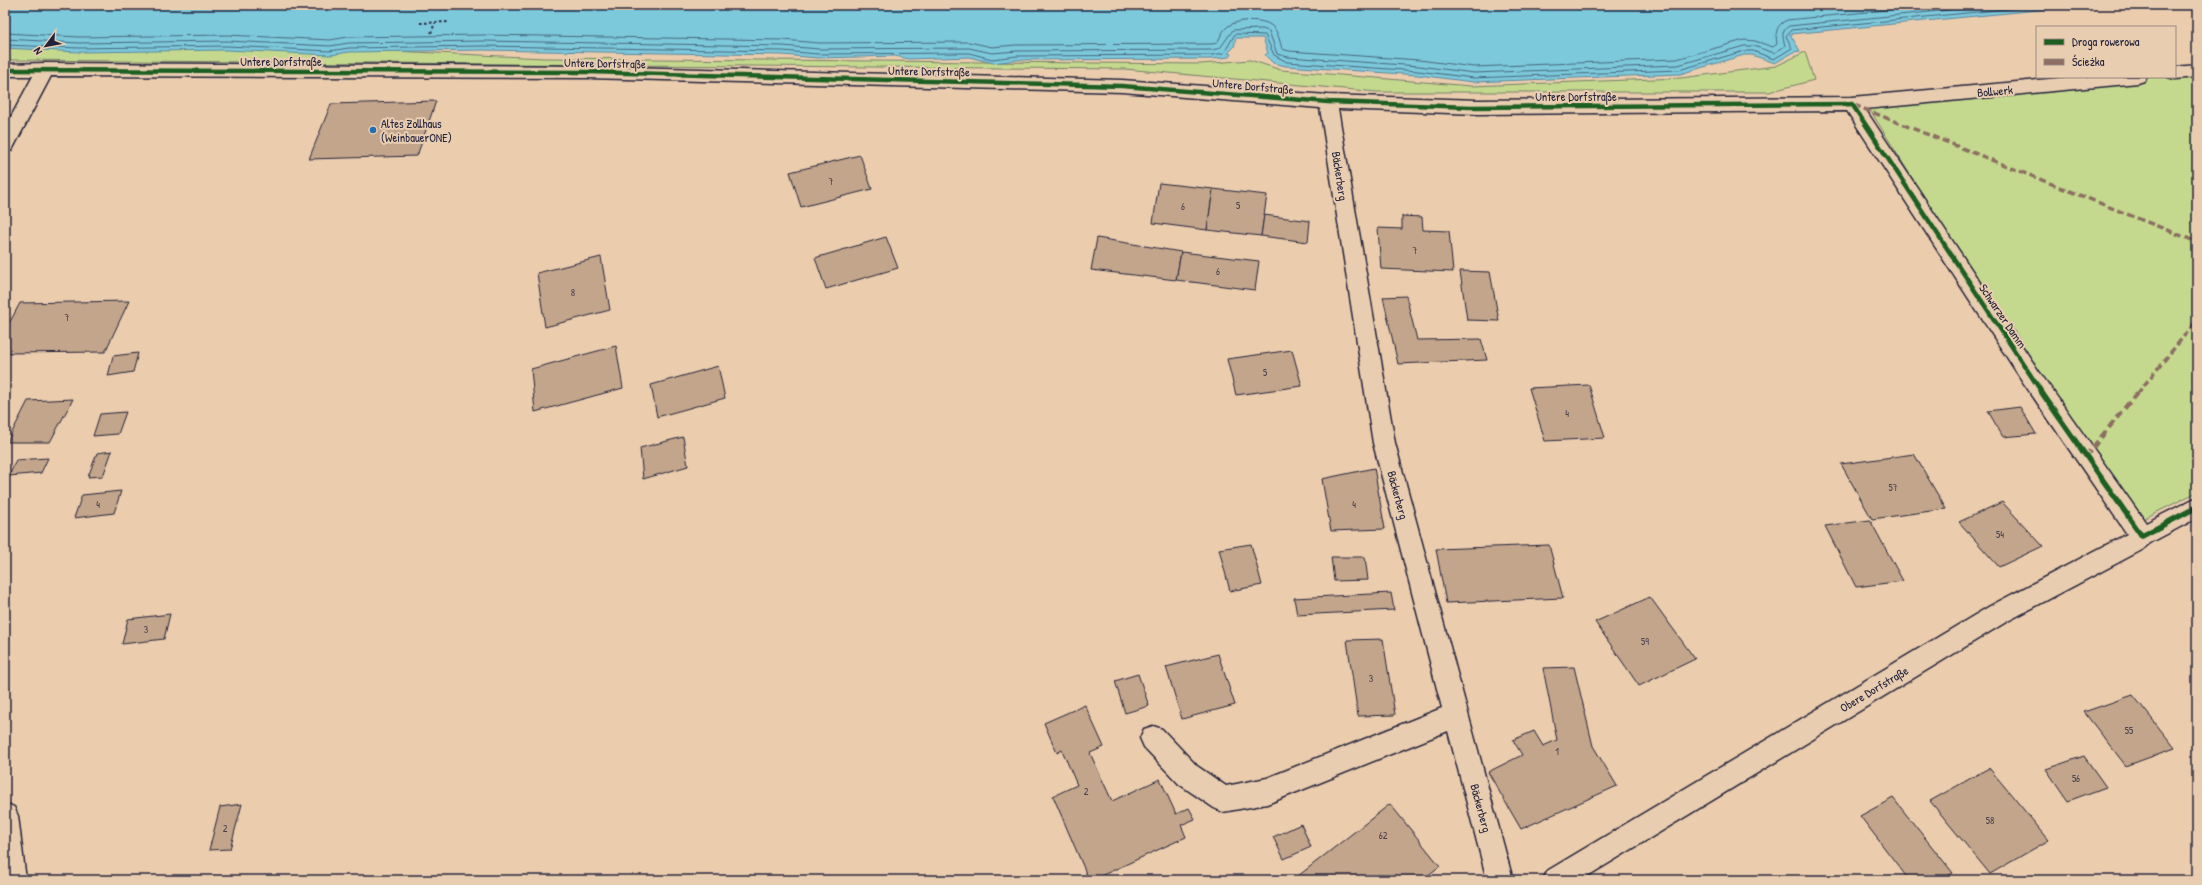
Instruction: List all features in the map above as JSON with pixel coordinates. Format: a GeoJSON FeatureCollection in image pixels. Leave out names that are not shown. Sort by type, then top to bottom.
{"type":"FeatureCollection","features":[{"type":"Feature","properties":{"kind":"street"},"geometry":{"type":"LineString","coordinates":[[5,145],[46,69]]}},
{"type":"Feature","properties":{"kind":"street","name":"Untere Dorfstraße"},"geometry":{"type":"LineString","coordinates":[[5,70],[587,72],[1122,86],[1328,102],[1478,107],[1852,104]]}},
{"type":"Feature","properties":{"kind":"street"},"geometry":{"type":"LineString","coordinates":[[2176,73],[2197,71]]}},
{"type":"Feature","properties":{"kind":"street","name":"Bollwerk"},"geometry":{"type":"LineString","coordinates":[[1852,104],[2127,78]]}},
{"type":"Feature","properties":{"kind":"street","name":"Bäckerberg"},"geometry":{"type":"LineString","coordinates":[[1328,102],[1384,443],[1500,880]]}},
{"type":"Feature","properties":{"kind":"street","name":"Schwarzer Damm"},"geometry":{"type":"LineString","coordinates":[[1852,104],[2085,457],[2142,536]]}},
{"type":"Feature","properties":{"kind":"street","name":"Obere Dorfstraße"},"geometry":{"type":"LineString","coordinates":[[1556,880],[1998,614],[2132,544],[2142,536],[2197,507]]}},
{"type":"Feature","properties":{"kind":"street"},"geometry":{"type":"LineString","coordinates":[[1153,738],[1188,775],[1223,799],[1267,791],[1456,715]]}},
{"type":"Feature","properties":{"kind":"street"},"geometry":{"type":"LineString","coordinates":[[5,816],[12,880]]}},
{"type":"Feature","properties":{"kind":"path"},"geometry":{"type":"LineString","coordinates":[[420,23],[449,22]]}},
{"type":"Feature","properties":{"kind":"path"},"geometry":{"type":"LineString","coordinates":[[431,33],[435,23]]}},
{"type":"Feature","properties":{"kind":"green space"},"geometry":{"type":"Polygon","coordinates":[[[5,33],[544,58],[1201,64],[1250,60],[1281,70],[1471,86],[1681,78],[1776,66],[1805,52],[1814,80],[1769,92],[1377,92],[1125,69],[5,60],[5,33]]]}},
{"type":"Feature","properties":{"kind":"green space"},"geometry":{"type":"Polygon","coordinates":[[[2197,72],[2197,492],[2139,521],[1991,306],[1867,105],[2139,78],[2176,78],[2197,72]]]}},
{"type":"Feature","properties":{"kind":"water"},"geometry":{"type":"Polygon","coordinates":[[[5,5],[2090,5],[1790,34],[1800,51],[1794,52],[1775,63],[1752,55],[1744,55],[1680,74],[1473,82],[1418,75],[1286,66],[1273,63],[1265,55],[1268,53],[1263,38],[1236,38],[1234,47],[1228,53],[1231,54],[1229,57],[1213,59],[1017,60],[993,63],[969,57],[909,59],[895,56],[818,58],[783,55],[483,50],[349,52],[331,55],[227,50],[79,52],[5,48],[5,5]]]}},
{"type":"Feature","properties":{"kind":"building","name":"Altes Zollhaus (WeinbauerONE)"},"geometry":{"type":"Polygon","coordinates":[[[436,101],[417,156],[309,159],[331,104],[436,101]]]}},
{"type":"Feature","properties":{"kind":"building"},"geometry":{"type":"Polygon","coordinates":[[[860,155],[872,189],[801,207],[790,172],[860,155]]]}},
{"type":"Feature","properties":{"kind":"building"},"geometry":{"type":"Polygon","coordinates":[[[1159,183],[1213,189],[1207,230],[1153,223],[1159,183]]]}},
{"type":"Feature","properties":{"kind":"building"},"geometry":{"type":"Polygon","coordinates":[[[1213,189],[1267,195],[1261,236],[1207,230],[1213,189]]]}},
{"type":"Feature","properties":{"kind":"building"},"geometry":{"type":"Polygon","coordinates":[[[1264,215],[1310,221],[1308,242],[1261,236],[1264,215]]]}},
{"type":"Feature","properties":{"kind":"building"},"geometry":{"type":"Polygon","coordinates":[[[1402,216],[1422,217],[1423,230],[1449,231],[1453,272],[1381,269],[1378,228],[1402,229],[1402,216]]]}},
{"type":"Feature","properties":{"kind":"building"},"geometry":{"type":"Polygon","coordinates":[[[886,237],[898,268],[826,289],[815,258],[886,237]]]}},
{"type":"Feature","properties":{"kind":"building"},"geometry":{"type":"Polygon","coordinates":[[[1097,238],[1181,252],[1176,280],[1091,270],[1097,238]]]}},
{"type":"Feature","properties":{"kind":"building"},"geometry":{"type":"Polygon","coordinates":[[[1181,252],[1259,261],[1255,290],[1176,280],[1181,252]]]}},
{"type":"Feature","properties":{"kind":"building"},"geometry":{"type":"Polygon","coordinates":[[[601,257],[610,310],[545,327],[537,273],[601,257]]]}},
{"type":"Feature","properties":{"kind":"building"},"geometry":{"type":"Polygon","coordinates":[[[1460,271],[1490,272],[1499,321],[1467,320],[1460,271]]]}},
{"type":"Feature","properties":{"kind":"building"},"geometry":{"type":"Polygon","coordinates":[[[1406,296],[1417,340],[1481,339],[1487,360],[1398,364],[1383,297],[1406,296]]]}},
{"type":"Feature","properties":{"kind":"building"},"geometry":{"type":"Polygon","coordinates":[[[129,301],[105,352],[5,353],[5,331],[20,303],[129,301]]]}},
{"type":"Feature","properties":{"kind":"building"},"geometry":{"type":"Polygon","coordinates":[[[616,346],[623,388],[535,412],[531,369],[616,346]]]}},
{"type":"Feature","properties":{"kind":"building"},"geometry":{"type":"Polygon","coordinates":[[[1292,350],[1302,386],[1236,395],[1227,359],[1292,350]]]}},
{"type":"Feature","properties":{"kind":"building"},"geometry":{"type":"Polygon","coordinates":[[[138,353],[133,372],[108,376],[113,356],[138,353]]]}},
{"type":"Feature","properties":{"kind":"building"},"geometry":{"type":"Polygon","coordinates":[[[718,366],[725,398],[657,417],[651,385],[718,366]]]}},
{"type":"Feature","properties":{"kind":"building"},"geometry":{"type":"Polygon","coordinates":[[[1589,385],[1605,438],[1545,441],[1529,388],[1589,385]]]}},
{"type":"Feature","properties":{"kind":"building"},"geometry":{"type":"Polygon","coordinates":[[[73,399],[50,442],[7,442],[28,401],[73,399]]]}},
{"type":"Feature","properties":{"kind":"building"},"geometry":{"type":"Polygon","coordinates":[[[2020,407],[2036,434],[2003,437],[1988,411],[2020,407]]]}},
{"type":"Feature","properties":{"kind":"building"},"geometry":{"type":"Polygon","coordinates":[[[126,412],[118,434],[93,436],[100,414],[126,412]]]}},
{"type":"Feature","properties":{"kind":"building"},"geometry":{"type":"Polygon","coordinates":[[[683,437],[688,466],[643,479],[640,448],[683,437]]]}},
{"type":"Feature","properties":{"kind":"building"},"geometry":{"type":"Polygon","coordinates":[[[112,451],[103,476],[88,477],[97,453],[112,451]]]}},
{"type":"Feature","properties":{"kind":"building"},"geometry":{"type":"Polygon","coordinates":[[[1914,454],[1946,509],[1872,519],[1841,464],[1914,454]]]}},
{"type":"Feature","properties":{"kind":"building"},"geometry":{"type":"Polygon","coordinates":[[[48,458],[41,473],[9,476],[16,460],[48,458]]]}},
{"type":"Feature","properties":{"kind":"building"},"geometry":{"type":"Polygon","coordinates":[[[1374,468],[1385,529],[1331,531],[1322,479],[1374,468]]]}},
{"type":"Feature","properties":{"kind":"building"},"geometry":{"type":"Polygon","coordinates":[[[121,491],[114,513],[74,518],[82,495],[121,491]]]}},
{"type":"Feature","properties":{"kind":"building"},"geometry":{"type":"Polygon","coordinates":[[[2002,502],[2043,546],[1999,567],[1959,522],[2002,502]]]}},
{"type":"Feature","properties":{"kind":"building"},"geometry":{"type":"Polygon","coordinates":[[[1870,520],[1903,581],[1856,587],[1825,526],[1870,520]]]}},
{"type":"Feature","properties":{"kind":"building"},"geometry":{"type":"Polygon","coordinates":[[[1251,544],[1262,585],[1230,591],[1219,549],[1251,544]]]}},
{"type":"Feature","properties":{"kind":"building"},"geometry":{"type":"Polygon","coordinates":[[[1549,545],[1563,598],[1446,603],[1436,549],[1549,545]]]}},
{"type":"Feature","properties":{"kind":"building"},"geometry":{"type":"Polygon","coordinates":[[[1331,557],[1365,557],[1368,580],[1334,581],[1331,557]]]}},
{"type":"Feature","properties":{"kind":"building"},"geometry":{"type":"Polygon","coordinates":[[[1391,593],[1394,610],[1297,615],[1294,598],[1391,593]]]}},
{"type":"Feature","properties":{"kind":"building"},"geometry":{"type":"Polygon","coordinates":[[[1650,597],[1695,659],[1639,686],[1595,622],[1650,597]]]}},
{"type":"Feature","properties":{"kind":"building"},"geometry":{"type":"Polygon","coordinates":[[[170,614],[164,639],[122,644],[128,619],[170,614]]]}},
{"type":"Feature","properties":{"kind":"building"},"geometry":{"type":"Polygon","coordinates":[[[1383,639],[1395,715],[1358,716],[1347,640],[1383,639]]]}},
{"type":"Feature","properties":{"kind":"building"},"geometry":{"type":"Polygon","coordinates":[[[1218,654],[1235,705],[1182,719],[1166,667],[1218,654]]]}},
{"type":"Feature","properties":{"kind":"building"},"geometry":{"type":"Polygon","coordinates":[[[1574,667],[1593,746],[1617,786],[1521,829],[1488,772],[1522,755],[1513,740],[1534,731],[1543,746],[1557,740],[1543,668],[1574,667]]]}},
{"type":"Feature","properties":{"kind":"building"},"geometry":{"type":"Polygon","coordinates":[[[1138,674],[1149,706],[1125,713],[1115,681],[1138,674]]]}},
{"type":"Feature","properties":{"kind":"building"},"geometry":{"type":"Polygon","coordinates":[[[2133,695],[2175,748],[2126,766],[2084,712],[2133,695]]]}},
{"type":"Feature","properties":{"kind":"building"},"geometry":{"type":"Polygon","coordinates":[[[1085,705],[1104,747],[1090,753],[1112,801],[1160,779],[1176,814],[1189,808],[1195,819],[1181,825],[1186,837],[1092,880],[1089,880],[1053,796],[1077,785],[1062,750],[1057,753],[1044,723],[1085,705]]]}},
{"type":"Feature","properties":{"kind":"building"},"geometry":{"type":"Polygon","coordinates":[[[2084,756],[2106,787],[2068,801],[2046,769],[2084,756]]]}},
{"type":"Feature","properties":{"kind":"building"},"geometry":{"type":"Polygon","coordinates":[[[1989,768],[2049,840],[1990,874],[1930,801],[1989,768]]]}},
{"type":"Feature","properties":{"kind":"building"},"geometry":{"type":"Polygon","coordinates":[[[1893,798],[1953,873],[1941,880],[1909,880],[1860,816],[1893,798]]]}},
{"type":"Feature","properties":{"kind":"building"},"geometry":{"type":"Polygon","coordinates":[[[242,804],[230,849],[209,850],[220,807],[242,804]]]}},
{"type":"Feature","properties":{"kind":"building"},"geometry":{"type":"Polygon","coordinates":[[[1390,804],[1440,866],[1422,880],[1293,880],[1390,804]]]}},
{"type":"Feature","properties":{"kind":"building"},"geometry":{"type":"Polygon","coordinates":[[[1301,824],[1311,847],[1284,859],[1273,837],[1301,824]]]}},
{"type":"Feature","properties":{"kind":"marked path"},"geometry":{"type":"LineString","coordinates":[[1854,105],[2197,242]]}},
{"type":"Feature","properties":{"kind":"marked path"},"geometry":{"type":"LineString","coordinates":[[2085,457],[2197,320]]}},
{"type":"Feature","properties":{"kind":"cycle path"},"geometry":{"type":"LineString","coordinates":[[5,70],[587,72],[1122,86],[1328,102],[1471,107],[1852,104],[2031,376],[2142,536],[2197,507]]}},
{"type":"Feature","properties":{"kind":"place","name":"Altes Zollhaus (WeinbauerONE)"},"geometry":{"type":"Point","coordinates":[373,130]}}]}
